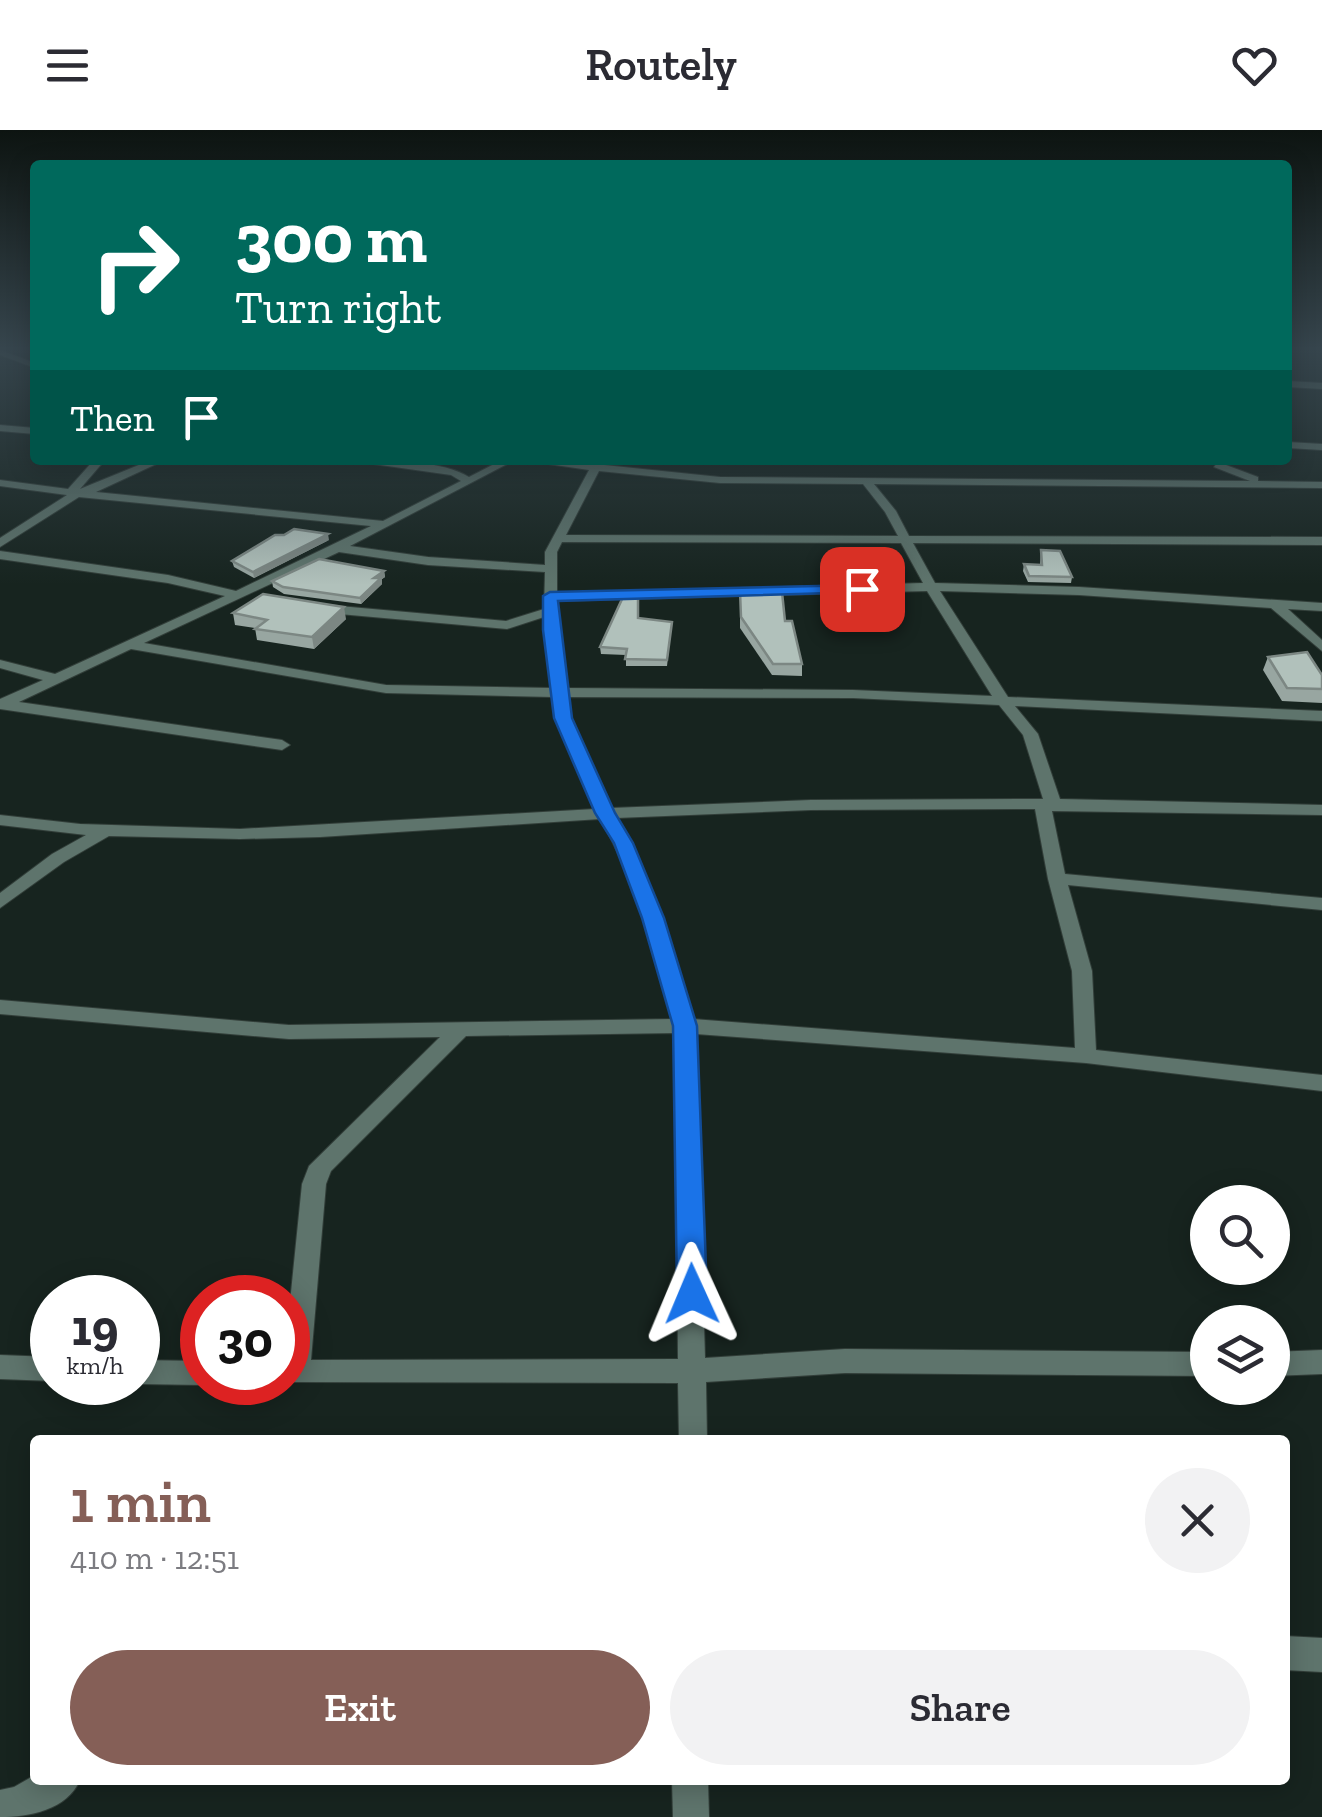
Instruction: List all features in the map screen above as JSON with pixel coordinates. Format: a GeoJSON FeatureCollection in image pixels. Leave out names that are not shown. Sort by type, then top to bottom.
{"type":"FeatureCollection","features":[{"type":"Feature","properties":{"kind":"street"},"geometry":{"type":"LineString","coordinates":[[0,428],[30,431]]}},
{"type":"Feature","properties":{"kind":"street"},"geometry":{"type":"LineString","coordinates":[[1292,446],[1322,447]]}},
{"type":"Feature","properties":{"kind":"street"},"geometry":{"type":"LineString","coordinates":[[79,492],[97,465]]}},
{"type":"Feature","properties":{"kind":"street"},"geometry":{"type":"LineString","coordinates":[[0,543],[79,492],[147,465]]}},
{"type":"Feature","properties":{"kind":"street"},"geometry":{"type":"LineString","coordinates":[[401,465],[454,472],[468,481]]}},
{"type":"Feature","properties":{"kind":"street"},"geometry":{"type":"LineString","coordinates":[[2,704],[338,548],[500,465]]}},
{"type":"Feature","properties":{"kind":"street"},"geometry":{"type":"LineString","coordinates":[[560,465],[756,480],[796,472],[864,479],[1322,484]]}},
{"type":"Feature","properties":{"kind":"street"},"geometry":{"type":"LineString","coordinates":[[1217,465],[1229,484]]}},
{"type":"Feature","properties":{"kind":"street"},"geometry":{"type":"LineString","coordinates":[[1221,465],[1266,484]]}},
{"type":"Feature","properties":{"kind":"street"},"geometry":{"type":"LineString","coordinates":[[594,470],[551,552],[550,613],[563,718],[605,813],[624,843],[653,918],[685,1026],[693,1435]]}},
{"type":"Feature","properties":{"kind":"street"},"geometry":{"type":"LineString","coordinates":[[864,479],[890,511],[931,587],[1001,698],[1030,734],[1048,807],[1057,880],[1082,971],[1086,1056]]}},
{"type":"Feature","properties":{"kind":"street"},"geometry":{"type":"LineString","coordinates":[[0,483],[150,503],[384,524]]}},
{"type":"Feature","properties":{"kind":"street"},"geometry":{"type":"LineString","coordinates":[[1293,484],[1322,500]]}},
{"type":"Feature","properties":{"kind":"street"},"geometry":{"type":"LineString","coordinates":[[559,538],[1322,540]]}},
{"type":"Feature","properties":{"kind":"street"},"geometry":{"type":"LineString","coordinates":[[338,548],[428,561],[550,569]]}},
{"type":"Feature","properties":{"kind":"street"},"geometry":{"type":"LineString","coordinates":[[0,555],[168,578],[260,598]]}},
{"type":"Feature","properties":{"kind":"street"},"geometry":{"type":"LineString","coordinates":[[306,606],[514,624],[550,613],[931,587],[1322,607]]}},
{"type":"Feature","properties":{"kind":"street"},"geometry":{"type":"LineString","coordinates":[[1275,604],[1322,646]]}},
{"type":"Feature","properties":{"kind":"street"},"geometry":{"type":"LineString","coordinates":[[130,645],[386,689],[563,695],[1001,698],[1158,711],[1322,716]]}},
{"type":"Feature","properties":{"kind":"street"},"geometry":{"type":"LineString","coordinates":[[0,664],[58,679]]}},
{"type":"Feature","properties":{"kind":"street"},"geometry":{"type":"LineString","coordinates":[[2,704],[282,745]]}},
{"type":"Feature","properties":{"kind":"street"},"geometry":{"type":"LineString","coordinates":[[0,820],[103,832],[298,835],[729,807],[1322,810]]}},
{"type":"Feature","properties":{"kind":"street"},"geometry":{"type":"LineString","coordinates":[[0,902],[58,858],[103,832]]}},
{"type":"Feature","properties":{"kind":"street"},"geometry":{"type":"LineString","coordinates":[[1057,880],[1322,904]]}},
{"type":"Feature","properties":{"kind":"street"},"geometry":{"type":"LineString","coordinates":[[0,1007],[288,1032],[685,1026],[1086,1056],[1322,1083]]}},
{"type":"Feature","properties":{"kind":"street"},"geometry":{"type":"LineString","coordinates":[[303,1275],[314,1184],[321,1166],[460,1029]]}},
{"type":"Feature","properties":{"kind":"street"},"geometry":{"type":"LineString","coordinates":[[310,1372],[694,1371],[845,1361],[1190,1364]]}},
{"type":"Feature","properties":{"kind":"street"},"geometry":{"type":"LineString","coordinates":[[1290,1363],[1322,1362]]}},
{"type":"Feature","properties":{"kind":"street"},"geometry":{"type":"LineString","coordinates":[[0,1366],[30,1368]]}},
{"type":"Feature","properties":{"kind":"street"},"geometry":{"type":"LineString","coordinates":[[1290,1653],[1322,1654]]}},
{"type":"Feature","properties":{"kind":"street"},"geometry":{"type":"LineString","coordinates":[[0,1808],[19,1804],[53,1785]]}},
{"type":"Feature","properties":{"kind":"street"},"geometry":{"type":"LineString","coordinates":[[690,1785],[691,1817]]}},
{"type":"Feature","properties":{"kind":"building"},"geometry":{"type":"Polygon","coordinates":[[[294,529],[328,534],[253,572],[232,561],[275,535],[294,529]]]}},
{"type":"Feature","properties":{"kind":"building"},"geometry":{"type":"Polygon","coordinates":[[[1041,550],[1060,551],[1072,577],[1029,576],[1024,564],[1042,565],[1041,550]]]}},
{"type":"Feature","properties":{"kind":"building"},"geometry":{"type":"Polygon","coordinates":[[[319,559],[384,571],[360,598],[283,587],[272,581],[319,559]]]}},
{"type":"Feature","properties":{"kind":"building"},"geometry":{"type":"Polygon","coordinates":[[[740,591],[782,592],[785,621],[792,621],[802,664],[773,664],[741,617],[740,591]]]}},
{"type":"Feature","properties":{"kind":"building"},"geometry":{"type":"Polygon","coordinates":[[[263,594],[344,607],[312,637],[255,629],[267,620],[233,613],[263,594]]]}},
{"type":"Feature","properties":{"kind":"building"},"geometry":{"type":"Polygon","coordinates":[[[638,596],[638,618],[672,622],[667,660],[625,659],[627,649],[600,647],[623,597],[638,596]]]}},
{"type":"Feature","properties":{"kind":"building"},"geometry":{"type":"Polygon","coordinates":[[[1307,652],[1322,675],[1322,689],[1287,688],[1268,657],[1307,652]]]}},
{"type":"Feature","properties":{"kind":"route"},"geometry":{"type":"LineString","coordinates":[[692,1294],[685,1026],[653,918],[624,843],[605,813],[563,718],[550,596],[862,589]]}}]}
